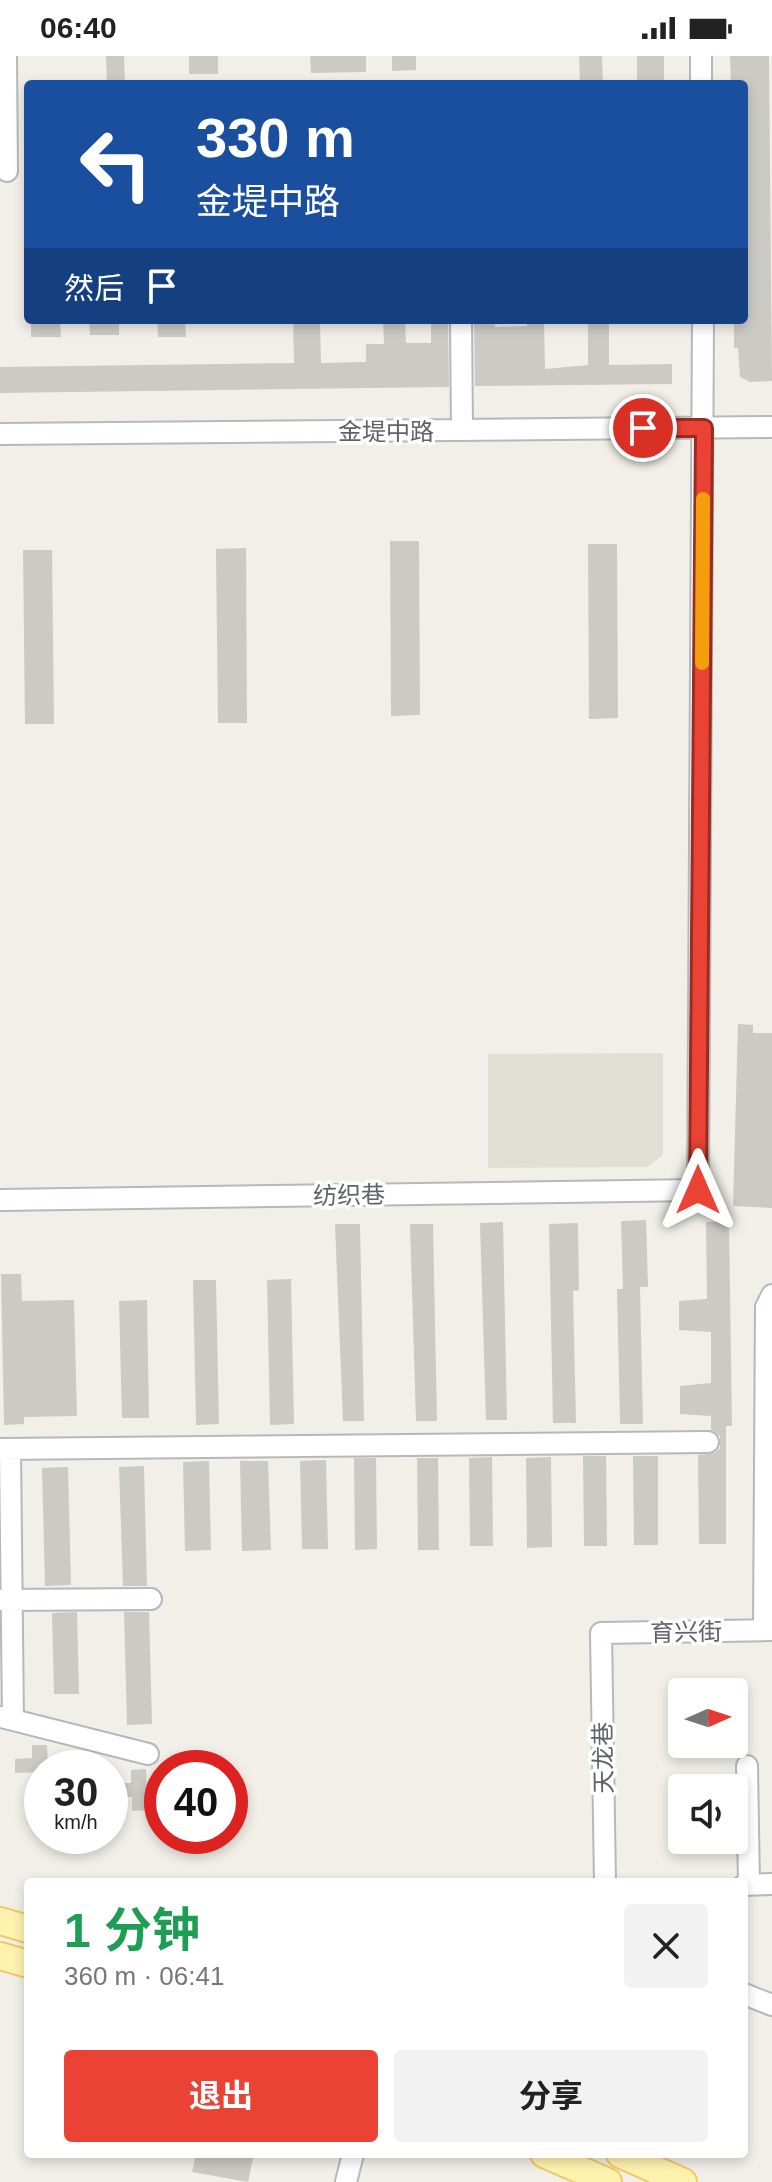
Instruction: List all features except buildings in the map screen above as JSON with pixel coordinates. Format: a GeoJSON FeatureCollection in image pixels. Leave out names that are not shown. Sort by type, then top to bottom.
{"type":"FeatureCollection","features":[{"type":"Feature","properties":{"kind":"main road"},"geometry":{"type":"LineString","coordinates":[[0,1921],[24,1928]]}},
{"type":"Feature","properties":{"kind":"main road"},"geometry":{"type":"LineString","coordinates":[[0,1956],[24,1963]]}},
{"type":"Feature","properties":{"kind":"main road"},"geometry":{"type":"LineString","coordinates":[[553,2158],[608,2182]]}},
{"type":"Feature","properties":{"kind":"main road"},"geometry":{"type":"LineString","coordinates":[[629,2158],[683,2182]]}},
{"type":"Feature","properties":{"kind":"street"},"geometry":{"type":"LineString","coordinates":[[6,56],[12,171]]}},
{"type":"Feature","properties":{"kind":"street"},"geometry":{"type":"LineString","coordinates":[[701,56],[701,80]]}},
{"type":"Feature","properties":{"kind":"street"},"geometry":{"type":"LineString","coordinates":[[461,324],[462,430]]}},
{"type":"Feature","properties":{"kind":"street"},"geometry":{"type":"LineString","coordinates":[[703,324],[704,428]]}},
{"type":"Feature","properties":{"kind":"street","name":"金堤中路"},"geometry":{"type":"LineString","coordinates":[[0,434],[772,427]]}},
{"type":"Feature","properties":{"kind":"street","name":"纺织巷"},"geometry":{"type":"LineString","coordinates":[[0,1200],[698,1190],[704,428]]}},
{"type":"Feature","properties":{"kind":"street"},"geometry":{"type":"LineString","coordinates":[[768,1630],[766,1307],[772,1295]]}},
{"type":"Feature","properties":{"kind":"street"},"geometry":{"type":"LineString","coordinates":[[144,1753],[6,1718],[5,1449],[708,1442]]}},
{"type":"Feature","properties":{"kind":"street"},"geometry":{"type":"LineString","coordinates":[[6,1600],[151,1599]]}},
{"type":"Feature","properties":{"kind":"street","name":"育兴街"},"geometry":{"type":"LineString","coordinates":[[601,1633],[768,1630]]}},
{"type":"Feature","properties":{"kind":"street","name":"天龙巷"},"geometry":{"type":"LineString","coordinates":[[601,1633],[605,1878]]}},
{"type":"Feature","properties":{"kind":"street"},"geometry":{"type":"LineString","coordinates":[[747,1766],[747,1878]]}},
{"type":"Feature","properties":{"kind":"street"},"geometry":{"type":"LineString","coordinates":[[748,1885],[772,1884]]}},
{"type":"Feature","properties":{"kind":"street"},"geometry":{"type":"LineString","coordinates":[[748,1996],[772,2005]]}},
{"type":"Feature","properties":{"kind":"street"},"geometry":{"type":"LineString","coordinates":[[346,2182],[352,2158]]}},
{"type":"Feature","properties":{"kind":"shaded area"},"geometry":{"type":"Polygon","coordinates":[[[663,1053],[663,1155],[647,1167],[488,1168],[488,1054],[663,1053]]]}},
{"type":"Feature","properties":{"kind":"slow traffic"},"geometry":{"type":"LineString","coordinates":[[702,663],[703,499]]}},
{"type":"Feature","properties":{"kind":"route"},"geometry":{"type":"LineString","coordinates":[[643,428],[704,428],[698,1190]]}}]}
